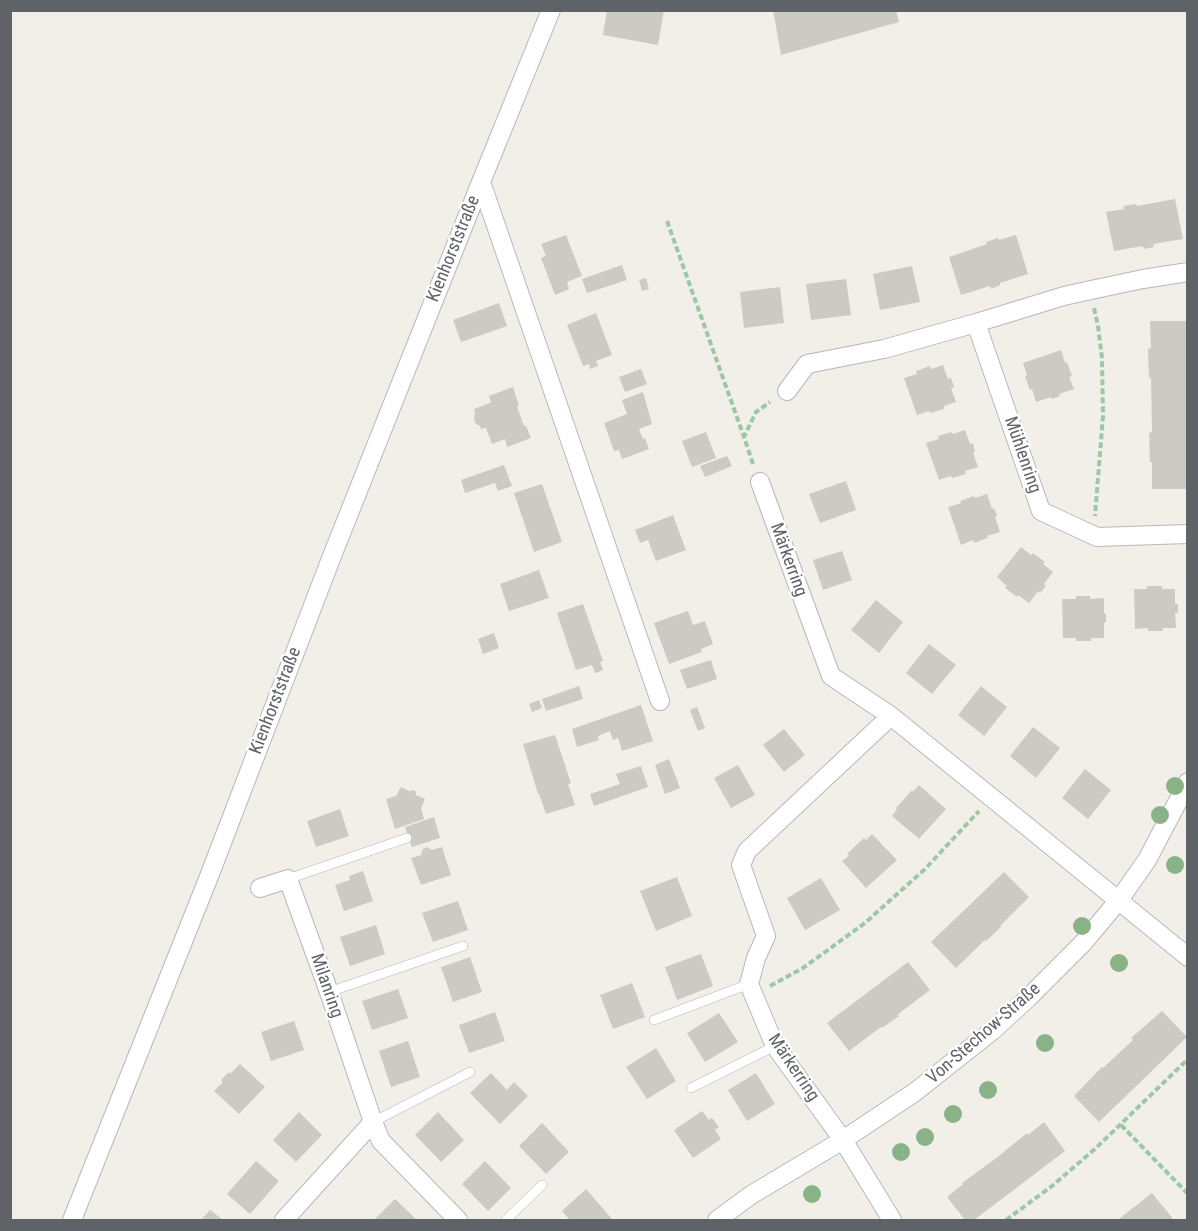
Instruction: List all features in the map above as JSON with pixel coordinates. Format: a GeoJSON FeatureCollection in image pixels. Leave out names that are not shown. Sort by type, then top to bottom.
{"type":"FeatureCollection","features":[{"type":"Feature","properties":{"kind":"street","name":"Kienhorststraße"},"geometry":{"type":"LineString","coordinates":[[72,1221],[206,883],[336,545],[551,10]]}},
{"type":"Feature","properties":{"kind":"street","name":"Kienhorststraße"},"geometry":{"type":"LineString","coordinates":[[481,182],[660,701]]}},
{"type":"Feature","properties":{"kind":"street"},"geometry":{"type":"LineString","coordinates":[[787,391],[807,364],[884,349],[1064,296],[1188,272]]}},
{"type":"Feature","properties":{"kind":"street","name":"Mühlenring"},"geometry":{"type":"LineString","coordinates":[[976,323],[1041,511],[1097,537],[1188,534]]}},
{"type":"Feature","properties":{"kind":"street","name":"Märkerring"},"geometry":{"type":"LineString","coordinates":[[760,482],[831,676],[891,716],[1188,957]]}},
{"type":"Feature","properties":{"kind":"street"},"geometry":{"type":"LineString","coordinates":[[751,989],[756,958],[766,936],[741,865],[747,850],[891,716]]}},
{"type":"Feature","properties":{"kind":"street","name":"Von-Stechow-Straße"},"geometry":{"type":"LineString","coordinates":[[717,1221],[752,1196],[915,1092],[992,1031],[1028,998],[1083,943],[1119,900],[1148,860],[1188,782]]}},
{"type":"Feature","properties":{"kind":"street"},"geometry":{"type":"LineString","coordinates":[[260,888],[288,879]]}},
{"type":"Feature","properties":{"kind":"street","name":"Milanring"},"geometry":{"type":"LineString","coordinates":[[288,879],[381,1141],[458,1221]]}},
{"type":"Feature","properties":{"kind":"street","name":"Märkerring"},"geometry":{"type":"LineString","coordinates":[[751,989],[775,1046],[843,1140],[892,1221]]}},
{"type":"Feature","properties":{"kind":"street"},"geometry":{"type":"LineString","coordinates":[[284,1221],[373,1122]]}},
{"type":"Feature","properties":{"kind":"lane"},"geometry":{"type":"LineString","coordinates":[[288,879],[407,838]]}},
{"type":"Feature","properties":{"kind":"lane"},"geometry":{"type":"LineString","coordinates":[[329,992],[463,946]]}},
{"type":"Feature","properties":{"kind":"lane"},"geometry":{"type":"LineString","coordinates":[[654,1020],[751,989]]}},
{"type":"Feature","properties":{"kind":"lane"},"geometry":{"type":"LineString","coordinates":[[691,1088],[775,1046]]}},
{"type":"Feature","properties":{"kind":"lane"},"geometry":{"type":"LineString","coordinates":[[373,1122],[470,1072]]}},
{"type":"Feature","properties":{"kind":"lane"},"geometry":{"type":"LineString","coordinates":[[506,1221],[542,1185]]}},
{"type":"Feature","properties":{"kind":"path"},"geometry":{"type":"LineString","coordinates":[[667,221],[760,482]]}},
{"type":"Feature","properties":{"kind":"path"},"geometry":{"type":"LineString","coordinates":[[1091,290],[1102,358],[1103,416],[1101,464],[1093,536]]}},
{"type":"Feature","properties":{"kind":"path"},"geometry":{"type":"LineString","coordinates":[[744,437],[756,412],[787,391]]}},
{"type":"Feature","properties":{"kind":"path"},"geometry":{"type":"LineString","coordinates":[[751,989],[803,968],[864,923],[925,869],[992,797]]}},
{"type":"Feature","properties":{"kind":"path"},"geometry":{"type":"LineString","coordinates":[[1006,1221],[1096,1148],[1188,1059]]}},
{"type":"Feature","properties":{"kind":"path"},"geometry":{"type":"LineString","coordinates":[[1121,1125],[1188,1194]]}},
{"type":"Feature","properties":{"kind":"building"},"geometry":{"type":"Polygon","coordinates":[[[607,10],[664,10],[658,45],[603,35],[607,10]]]}},
{"type":"Feature","properties":{"kind":"building"},"geometry":{"type":"Polygon","coordinates":[[[773,10],[896,10],[899,22],[781,55],[773,10]]]}},
{"type":"Feature","properties":{"kind":"building"},"geometry":{"type":"Polygon","coordinates":[[[1175,199],[1183,239],[1153,244],[1154,247],[1144,249],[1143,246],[1114,251],[1106,212],[1124,209],[1123,206],[1136,204],[1137,206],[1175,199]]]}},
{"type":"Feature","properties":{"kind":"building"},"geometry":{"type":"Polygon","coordinates":[[[566,235],[582,276],[567,282],[569,289],[555,295],[541,258],[546,256],[541,244],[566,235]]]}},
{"type":"Feature","properties":{"kind":"building"},"geometry":{"type":"Polygon","coordinates":[[[1016,235],[1028,274],[1000,283],[991,289],[990,286],[961,295],[949,257],[998,238],[999,240],[1016,235]]]}},
{"type":"Feature","properties":{"kind":"building"},"geometry":{"type":"Polygon","coordinates":[[[622,265],[627,280],[587,293],[582,279],[622,265]]]}},
{"type":"Feature","properties":{"kind":"building"},"geometry":{"type":"Polygon","coordinates":[[[912,266],[920,302],[880,310],[873,274],[912,266]]]}},
{"type":"Feature","properties":{"kind":"building"},"geometry":{"type":"Polygon","coordinates":[[[646,278],[649,289],[642,291],[639,280],[646,278]]]}},
{"type":"Feature","properties":{"kind":"building"},"geometry":{"type":"Polygon","coordinates":[[[846,279],[851,315],[811,320],[806,284],[846,279]]]}},
{"type":"Feature","properties":{"kind":"building"},"geometry":{"type":"Polygon","coordinates":[[[780,287],[784,323],[744,328],[740,292],[780,287]]]}},
{"type":"Feature","properties":{"kind":"building"},"geometry":{"type":"Polygon","coordinates":[[[499,303],[507,326],[461,342],[453,320],[499,303]]]}},
{"type":"Feature","properties":{"kind":"building"},"geometry":{"type":"Polygon","coordinates":[[[596,313],[612,355],[596,361],[598,366],[590,369],[589,364],[583,366],[567,325],[596,313]]]}},
{"type":"Feature","properties":{"kind":"building"},"geometry":{"type":"Polygon","coordinates":[[[1150,321],[1188,321],[1188,489],[1152,489],[1149,433],[1152,432],[1151,378],[1149,378],[1148,349],[1151,348],[1150,321]]]}},
{"type":"Feature","properties":{"kind":"building"},"geometry":{"type":"Polygon","coordinates":[[[1061,350],[1072,376],[1069,377],[1074,389],[1052,399],[1051,397],[1036,402],[1025,376],[1027,375],[1023,363],[1061,350]]]}},
{"type":"Feature","properties":{"kind":"building"},"geometry":{"type":"Polygon","coordinates":[[[943,365],[948,379],[951,378],[954,387],[951,388],[956,402],[944,406],[944,409],[917,415],[904,378],[917,374],[916,371],[930,366],[931,369],[943,365]]]}},
{"type":"Feature","properties":{"kind":"building"},"geometry":{"type":"Polygon","coordinates":[[[641,369],[647,384],[625,392],[619,377],[641,369]]]}},
{"type":"Feature","properties":{"kind":"building"},"geometry":{"type":"Polygon","coordinates":[[[513,387],[519,406],[517,407],[531,438],[507,447],[505,439],[492,444],[486,428],[481,429],[475,423],[474,409],[490,403],[489,396],[513,387]]]}},
{"type":"Feature","properties":{"kind":"building"},"geometry":{"type":"Polygon","coordinates":[[[643,392],[652,424],[639,429],[649,449],[622,459],[619,450],[614,451],[604,423],[627,414],[622,400],[643,392]]]}},
{"type":"Feature","properties":{"kind":"building"},"geometry":{"type":"Polygon","coordinates":[[[965,430],[970,444],[973,443],[975,452],[973,453],[978,467],[965,471],[966,474],[939,480],[926,443],[939,439],[938,436],[965,430]]]}},
{"type":"Feature","properties":{"kind":"building"},"geometry":{"type":"Polygon","coordinates":[[[706,432],[716,458],[692,467],[682,441],[706,432]]]}},
{"type":"Feature","properties":{"kind":"building"},"geometry":{"type":"Polygon","coordinates":[[[727,456],[732,466],[705,477],[700,466],[727,456]]]}},
{"type":"Feature","properties":{"kind":"building"},"geometry":{"type":"Polygon","coordinates":[[[504,465],[512,486],[498,491],[495,483],[465,493],[461,480],[504,465]]]}},
{"type":"Feature","properties":{"kind":"building"},"geometry":{"type":"Polygon","coordinates":[[[846,481],[856,510],[820,523],[809,494],[846,481]]]}},
{"type":"Feature","properties":{"kind":"building"},"geometry":{"type":"Polygon","coordinates":[[[542,484],[562,542],[534,552],[514,493],[542,484]]]}},
{"type":"Feature","properties":{"kind":"building"},"geometry":{"type":"Polygon","coordinates":[[[987,494],[997,516],[995,517],[1000,532],[974,543],[973,540],[961,545],[948,507],[974,496],[975,498],[987,494]]]}},
{"type":"Feature","properties":{"kind":"building"},"geometry":{"type":"Polygon","coordinates":[[[673,515],[686,550],[656,561],[648,540],[640,543],[635,530],[673,515]]]}},
{"type":"Feature","properties":{"kind":"building"},"geometry":{"type":"Polygon","coordinates":[[[1021,547],[1045,562],[1043,564],[1053,572],[1044,584],[1046,586],[1040,593],[1038,591],[1029,603],[1005,588],[1007,586],[997,577],[1021,547]]]}},
{"type":"Feature","properties":{"kind":"building"},"geometry":{"type":"Polygon","coordinates":[[[842,551],[852,580],[823,590],[813,560],[842,551]]]}},
{"type":"Feature","properties":{"kind":"building"},"geometry":{"type":"Polygon","coordinates":[[[539,570],[549,598],[509,611],[500,584],[539,570]]]}},
{"type":"Feature","properties":{"kind":"building"},"geometry":{"type":"Polygon","coordinates":[[[1147,586],[1175,589],[1175,604],[1178,604],[1178,613],[1175,613],[1176,628],[1163,628],[1163,631],[1148,631],[1148,628],[1135,629],[1134,589],[1147,589],[1147,586]]]}},
{"type":"Feature","properties":{"kind":"building"},"geometry":{"type":"Polygon","coordinates":[[[1076,596],[1090,596],[1090,599],[1104,598],[1106,622],[1104,623],[1104,638],[1076,641],[1076,638],[1063,638],[1062,599],[1076,599],[1076,596]]]}},
{"type":"Feature","properties":{"kind":"building"},"geometry":{"type":"Polygon","coordinates":[[[876,600],[903,622],[879,653],[851,630],[876,600]]]}},
{"type":"Feature","properties":{"kind":"building"},"geometry":{"type":"Polygon","coordinates":[[[583,604],[603,661],[600,662],[603,670],[595,673],[592,665],[576,670],[557,613],[583,604]]]}},
{"type":"Feature","properties":{"kind":"building"},"geometry":{"type":"Polygon","coordinates":[[[688,611],[693,625],[705,621],[713,644],[701,649],[702,652],[669,664],[654,623],[688,611]]]}},
{"type":"Feature","properties":{"kind":"building"},"geometry":{"type":"Polygon","coordinates":[[[494,633],[499,648],[483,654],[478,639],[494,633]]]}},
{"type":"Feature","properties":{"kind":"building"},"geometry":{"type":"Polygon","coordinates":[[[929,644],[956,665],[932,694],[906,673],[929,644]]]}},
{"type":"Feature","properties":{"kind":"building"},"geometry":{"type":"Polygon","coordinates":[[[711,660],[717,679],[687,689],[680,670],[711,660]]]}},
{"type":"Feature","properties":{"kind":"building"},"geometry":{"type":"Polygon","coordinates":[[[579,686],[583,699],[546,711],[542,699],[579,686]]]}},
{"type":"Feature","properties":{"kind":"building"},"geometry":{"type":"Polygon","coordinates":[[[981,686],[1007,707],[984,736],[958,715],[981,686]]]}},
{"type":"Feature","properties":{"kind":"building"},"geometry":{"type":"Polygon","coordinates":[[[539,700],[542,708],[532,712],[529,704],[539,700]]]}},
{"type":"Feature","properties":{"kind":"building"},"geometry":{"type":"Polygon","coordinates":[[[641,705],[653,741],[622,751],[618,738],[613,740],[610,731],[598,736],[599,740],[577,747],[572,729],[641,705]]]}},
{"type":"Feature","properties":{"kind":"building"},"geometry":{"type":"Polygon","coordinates":[[[697,707],[705,728],[698,731],[690,710],[697,707]]]}},
{"type":"Feature","properties":{"kind":"building"},"geometry":{"type":"Polygon","coordinates":[[[1033,727],[1060,748],[1036,778],[1010,756],[1033,727]]]}},
{"type":"Feature","properties":{"kind":"building"},"geometry":{"type":"Polygon","coordinates":[[[784,729],[805,755],[784,772],[763,745],[784,729]]]}},
{"type":"Feature","properties":{"kind":"building"},"geometry":{"type":"Polygon","coordinates":[[[555,735],[571,783],[568,784],[575,805],[546,814],[523,744],[555,735]]]}},
{"type":"Feature","properties":{"kind":"building"},"geometry":{"type":"Polygon","coordinates":[[[669,759],[680,788],[665,794],[655,765],[669,759]]]}},
{"type":"Feature","properties":{"kind":"building"},"geometry":{"type":"Polygon","coordinates":[[[738,765],[755,795],[731,808],[714,778],[738,765]]]}},
{"type":"Feature","properties":{"kind":"building"},"geometry":{"type":"Polygon","coordinates":[[[641,766],[648,787],[594,806],[590,794],[620,784],[616,774],[641,766]]]}},
{"type":"Feature","properties":{"kind":"building"},"geometry":{"type":"Polygon","coordinates":[[[1085,769],[1111,790],[1088,819],[1062,798],[1085,769]]]}},
{"type":"Feature","properties":{"kind":"building"},"geometry":{"type":"Polygon","coordinates":[[[919,785],[946,809],[919,839],[892,816],[896,808],[919,785]]]}},
{"type":"Feature","properties":{"kind":"building"},"geometry":{"type":"Polygon","coordinates":[[[401,787],[409,791],[415,790],[416,795],[425,799],[421,808],[424,819],[395,829],[386,799],[396,796],[401,787]]]}},
{"type":"Feature","properties":{"kind":"building"},"geometry":{"type":"Polygon","coordinates":[[[340,809],[349,836],[316,847],[307,821],[340,809]]]}},
{"type":"Feature","properties":{"kind":"building"},"geometry":{"type":"Polygon","coordinates":[[[434,817],[440,838],[412,847],[405,827],[434,817]]]}},
{"type":"Feature","properties":{"kind":"building"},"geometry":{"type":"Polygon","coordinates":[[[872,834],[897,860],[866,888],[842,861],[864,838],[866,840],[872,834]]]}},
{"type":"Feature","properties":{"kind":"building"},"geometry":{"type":"Polygon","coordinates":[[[427,847],[432,850],[442,847],[451,875],[421,885],[411,858],[421,855],[423,849],[427,847]]]}},
{"type":"Feature","properties":{"kind":"building"},"geometry":{"type":"Polygon","coordinates":[[[363,871],[373,901],[344,911],[335,885],[350,880],[349,876],[363,871]]]}},
{"type":"Feature","properties":{"kind":"building"},"geometry":{"type":"Polygon","coordinates":[[[1004,872],[1029,897],[1001,927],[956,968],[931,942],[1004,872]]]}},
{"type":"Feature","properties":{"kind":"building"},"geometry":{"type":"Polygon","coordinates":[[[677,877],[692,916],[656,931],[640,891],[677,877]]]}},
{"type":"Feature","properties":{"kind":"building"},"geometry":{"type":"Polygon","coordinates":[[[821,878],[840,910],[805,930],[787,898],[821,878]]]}},
{"type":"Feature","properties":{"kind":"building"},"geometry":{"type":"Polygon","coordinates":[[[458,901],[468,930],[433,942],[422,913],[458,901]]]}},
{"type":"Feature","properties":{"kind":"building"},"geometry":{"type":"Polygon","coordinates":[[[376,925],[385,954],[350,966],[340,937],[376,925]]]}},
{"type":"Feature","properties":{"kind":"building"},"geometry":{"type":"Polygon","coordinates":[[[701,954],[713,986],[677,1000],[665,967],[701,954]]]}},
{"type":"Feature","properties":{"kind":"building"},"geometry":{"type":"Polygon","coordinates":[[[470,957],[482,992],[453,1002],[441,967],[470,957]]]}},
{"type":"Feature","properties":{"kind":"building"},"geometry":{"type":"Polygon","coordinates":[[[908,962],[930,990],[897,1015],[899,1016],[849,1051],[827,1023],[908,962]]]}},
{"type":"Feature","properties":{"kind":"building"},"geometry":{"type":"Polygon","coordinates":[[[632,983],[645,1017],[613,1029],[600,995],[632,983]]]}},
{"type":"Feature","properties":{"kind":"building"},"geometry":{"type":"Polygon","coordinates":[[[398,989],[408,1018],[372,1030],[362,1001],[398,989]]]}},
{"type":"Feature","properties":{"kind":"building"},"geometry":{"type":"Polygon","coordinates":[[[1162,1011],[1187,1037],[1099,1122],[1074,1096],[1133,1040],[1131,1038],[1162,1011]]]}},
{"type":"Feature","properties":{"kind":"building"},"geometry":{"type":"Polygon","coordinates":[[[495,1012],[505,1041],[469,1053],[459,1025],[495,1012]]]}},
{"type":"Feature","properties":{"kind":"building"},"geometry":{"type":"Polygon","coordinates":[[[719,1013],[738,1042],[705,1062],[687,1033],[719,1013]]]}},
{"type":"Feature","properties":{"kind":"building"},"geometry":{"type":"Polygon","coordinates":[[[294,1021],[304,1050],[271,1061],[261,1032],[294,1021]]]}},
{"type":"Feature","properties":{"kind":"building"},"geometry":{"type":"Polygon","coordinates":[[[408,1041],[420,1077],[391,1087],[379,1051],[408,1041]]]}},
{"type":"Feature","properties":{"kind":"building"},"geometry":{"type":"Polygon","coordinates":[[[656,1048],[676,1081],[647,1099],[626,1067],[656,1048]]]}},
{"type":"Feature","properties":{"kind":"building"},"geometry":{"type":"Polygon","coordinates":[[[240,1064],[265,1087],[239,1114],[214,1091],[223,1082],[221,1080],[240,1064]]]}},
{"type":"Feature","properties":{"kind":"building"},"geometry":{"type":"Polygon","coordinates":[[[491,1073],[507,1090],[514,1082],[528,1096],[500,1124],[470,1093],[491,1073]]]}},
{"type":"Feature","properties":{"kind":"building"},"geometry":{"type":"Polygon","coordinates":[[[756,1073],[775,1104],[747,1121],[728,1090],[756,1073]]]}},
{"type":"Feature","properties":{"kind":"building"},"geometry":{"type":"Polygon","coordinates":[[[702,1111],[719,1127],[715,1130],[721,1139],[693,1158],[674,1130],[702,1111]]]}},
{"type":"Feature","properties":{"kind":"building"},"geometry":{"type":"Polygon","coordinates":[[[299,1112],[322,1135],[296,1162],[273,1140],[299,1112]]]}},
{"type":"Feature","properties":{"kind":"building"},"geometry":{"type":"Polygon","coordinates":[[[438,1112],[464,1140],[441,1162],[415,1135],[438,1112]]]}},
{"type":"Feature","properties":{"kind":"building"},"geometry":{"type":"Polygon","coordinates":[[[1044,1122],[1065,1151],[974,1220],[965,1220],[947,1197],[962,1183],[1044,1122]]]}},
{"type":"Feature","properties":{"kind":"building"},"geometry":{"type":"Polygon","coordinates":[[[542,1123],[569,1152],[546,1174],[519,1146],[542,1123]]]}},
{"type":"Feature","properties":{"kind":"building"},"geometry":{"type":"Polygon","coordinates":[[[256,1161],[279,1181],[250,1214],[227,1194],[256,1161]]]}},
{"type":"Feature","properties":{"kind":"building"},"geometry":{"type":"Polygon","coordinates":[[[485,1161],[511,1188],[488,1211],[462,1184],[485,1161]]]}},
{"type":"Feature","properties":{"kind":"building"},"geometry":{"type":"Polygon","coordinates":[[[586,1189],[612,1219],[570,1220],[562,1211],[586,1189]]]}},
{"type":"Feature","properties":{"kind":"building"},"geometry":{"type":"Polygon","coordinates":[[[1152,1193],[1174,1220],[1119,1219],[1152,1193]]]}},
{"type":"Feature","properties":{"kind":"building"},"geometry":{"type":"Polygon","coordinates":[[[395,1199],[417,1220],[374,1220],[395,1199]]]}},
{"type":"Feature","properties":{"kind":"building"},"geometry":{"type":"Polygon","coordinates":[[[210,1210],[223,1220],[201,1220],[210,1210]]]}}]}
